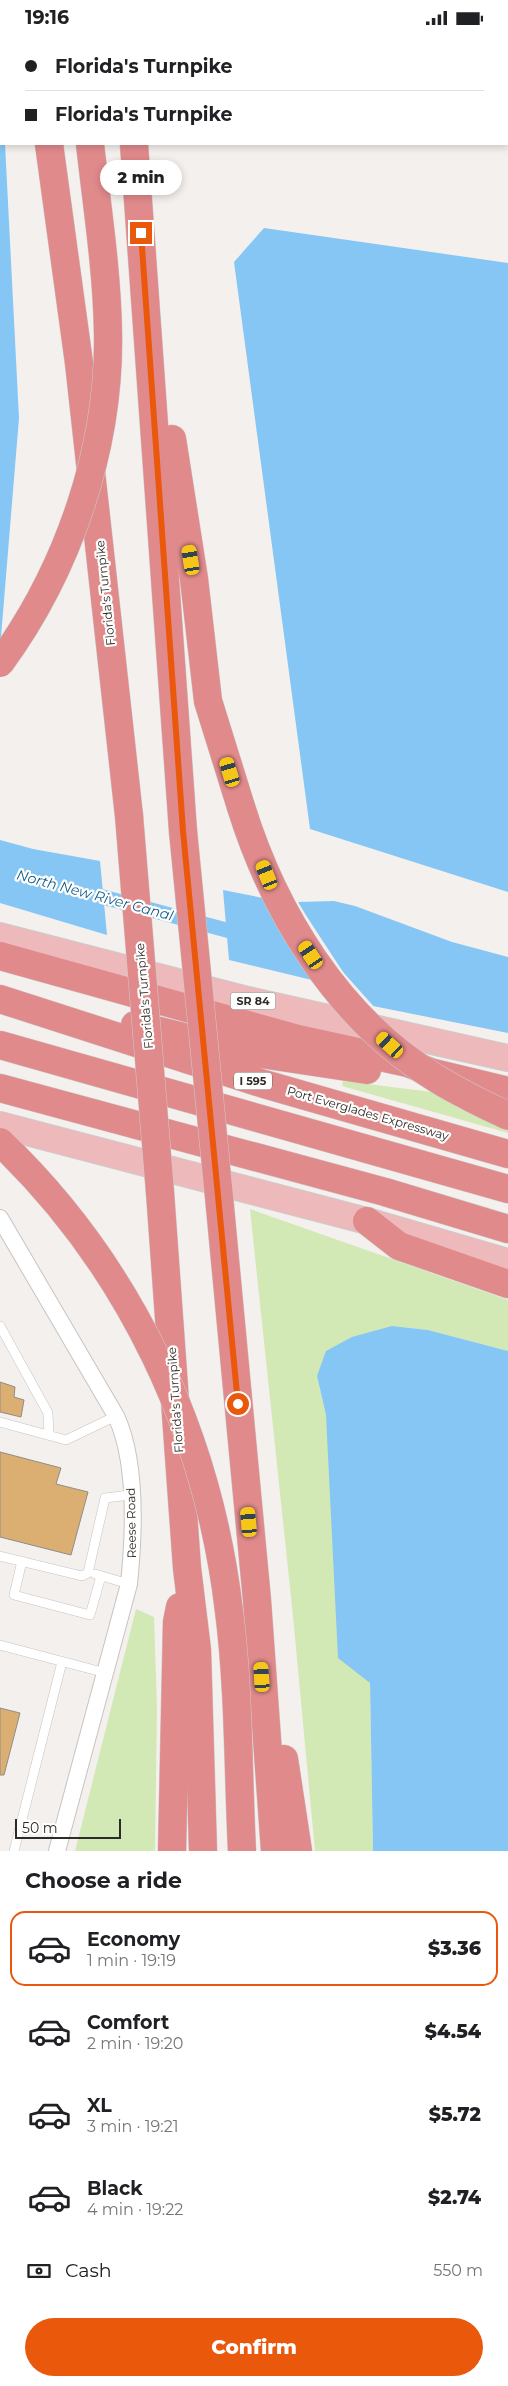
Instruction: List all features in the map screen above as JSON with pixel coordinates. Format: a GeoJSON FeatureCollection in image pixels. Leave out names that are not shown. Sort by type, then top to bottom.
{"type":"FeatureCollection","features":[{"type":"Feature","properties":{"kind":"highway","name":"Florida's Turnpike"},"geometry":{"type":"LineString","coordinates":[[49,145],[79,363],[129,817],[160,1192],[187,1568],[197,1650],[203,1851]]}},
{"type":"Feature","properties":{"kind":"highway"},"geometry":{"type":"LineString","coordinates":[[0,663],[37,608],[70,534],[87,482],[102,416],[108,334],[105,274],[90,145]]}},
{"type":"Feature","properties":{"kind":"highway"},"geometry":{"type":"LineString","coordinates":[[134,145],[183,831],[256,1600],[275,1851]]}},
{"type":"Feature","properties":{"kind":"highway"},"geometry":{"type":"LineString","coordinates":[[144,269],[194,579],[208,701],[241,807],[267,875],[292,924],[318,965],[352,1008],[390,1045],[433,1077],[508,1116]]}},
{"type":"Feature","properties":{"kind":"highway"},"geometry":{"type":"LineString","coordinates":[[0,956],[298,1039],[408,1063],[430,1072],[508,1091]]}},
{"type":"Feature","properties":{"kind":"highway"},"geometry":{"type":"LineString","coordinates":[[0,995],[274,1057],[398,1074],[430,1072]]}},
{"type":"Feature","properties":{"kind":"highway","name":"Port Everglades Expressway"},"geometry":{"type":"LineString","coordinates":[[0,999],[264,1084],[508,1153]]}},
{"type":"Feature","properties":{"kind":"highway"},"geometry":{"type":"LineString","coordinates":[[0,1045],[508,1189]]}},
{"type":"Feature","properties":{"kind":"highway"},"geometry":{"type":"LineString","coordinates":[[0,1088],[385,1192],[508,1229]]}},
{"type":"Feature","properties":{"kind":"highway"},"geometry":{"type":"LineString","coordinates":[[0,1142],[49,1194],[81,1233],[114,1282],[144,1331],[188,1432],[205,1483],[216,1526],[229,1611],[242,1851]]}},
{"type":"Feature","properties":{"kind":"highway"},"geometry":{"type":"LineString","coordinates":[[366,1221],[399,1246],[508,1284]]}},
{"type":"Feature","properties":{"kind":"highway"},"geometry":{"type":"LineString","coordinates":[[172,1851],[177,1622],[187,1568]]}},
{"type":"Feature","properties":{"kind":"highway"},"geometry":{"type":"LineString","coordinates":[[256,1600],[298,1851]]}},
{"type":"Feature","properties":{"kind":"main road","name":"SR 84"},"geometry":{"type":"LineString","coordinates":[[0,936],[248,1000],[508,1058]]}},
{"type":"Feature","properties":{"kind":"main road"},"geometry":{"type":"LineString","coordinates":[[0,1125],[366,1221],[508,1263]]}},
{"type":"Feature","properties":{"kind":"street","name":"Reese Road"},"geometry":{"type":"LineString","coordinates":[[3,1229],[116,1417],[125,1441],[130,1495],[132,1557],[130,1584],[57,1851]]}},
{"type":"Feature","properties":{"kind":"lane"},"geometry":{"type":"LineString","coordinates":[[0,1326],[48,1413],[49,1435]]}},
{"type":"Feature","properties":{"kind":"lane"},"geometry":{"type":"LineString","coordinates":[[0,1422],[66,1440],[116,1417]]}},
{"type":"Feature","properties":{"kind":"lane"},"geometry":{"type":"LineString","coordinates":[[88,1573],[105,1498],[130,1495]]}},
{"type":"Feature","properties":{"kind":"lane"},"geometry":{"type":"LineString","coordinates":[[0,1556],[82,1576],[88,1573],[130,1584]]}},
{"type":"Feature","properties":{"kind":"lane"},"geometry":{"type":"LineString","coordinates":[[22,1561],[14,1595],[90,1615],[101,1576]]}},
{"type":"Feature","properties":{"kind":"lane"},"geometry":{"type":"LineString","coordinates":[[0,1645],[106,1673]]}},
{"type":"Feature","properties":{"kind":"lane"},"geometry":{"type":"LineString","coordinates":[[14,1851],[62,1662]]}},
{"type":"Feature","properties":{"kind":"green space"},"geometry":{"type":"Polygon","coordinates":[[[343,1081],[432,1092],[459,1108],[508,1130],[508,1133],[342,1086],[343,1081]]]}},
{"type":"Feature","properties":{"kind":"green space"},"geometry":{"type":"Polygon","coordinates":[[[250,1209],[508,1300],[508,1351],[428,1330],[392,1326],[317,1376],[326,1415],[370,1683],[373,1851],[315,1851],[293,1616],[250,1209]]]}},
{"type":"Feature","properties":{"kind":"green space"},"geometry":{"type":"Polygon","coordinates":[[[136,1609],[154,1617],[157,1707],[155,1851],[75,1851],[136,1609]]]}},
{"type":"Feature","properties":{"kind":"water"},"geometry":{"type":"Polygon","coordinates":[[[0,145],[5,145],[19,418],[0,649],[0,145]]]}},
{"type":"Feature","properties":{"kind":"water"},"geometry":{"type":"Polygon","coordinates":[[[264,228],[508,263],[508,892],[310,829],[234,262],[264,228]]]}},
{"type":"Feature","properties":{"kind":"water"},"geometry":{"type":"Polygon","coordinates":[[[0,840],[33,849],[100,861],[107,935],[0,903],[0,840]]]}},
{"type":"Feature","properties":{"kind":"water"},"geometry":{"type":"Polygon","coordinates":[[[223,890],[263,898],[287,944],[312,980],[229,960],[223,890]]]}},
{"type":"Feature","properties":{"kind":"water"},"geometry":{"type":"Polygon","coordinates":[[[334,901],[355,906],[452,942],[508,957],[508,1033],[373,1006],[356,989],[327,951],[298,902],[334,901]]]}},
{"type":"Feature","properties":{"kind":"water"},"geometry":{"type":"Polygon","coordinates":[[[392,1326],[428,1330],[508,1351],[508,1851],[373,1851],[370,1683],[338,1658],[326,1415],[317,1376],[326,1351],[352,1337],[392,1326]]]}},
{"type":"Feature","properties":{"kind":"pier"},"geometry":{"type":"Polygon","coordinates":[[[296,900],[343,972],[376,1009],[371,1008],[341,974],[312,932],[296,900]]]}},
{"type":"Feature","properties":{"kind":"building"},"geometry":{"type":"Polygon","coordinates":[[[0,1382],[15,1387],[14,1397],[24,1400],[21,1417],[0,1412],[0,1382]]]}},
{"type":"Feature","properties":{"kind":"building"},"geometry":{"type":"Polygon","coordinates":[[[0,1452],[61,1468],[56,1484],[88,1492],[71,1555],[0,1537],[0,1452]]]}},
{"type":"Feature","properties":{"kind":"building"},"geometry":{"type":"Polygon","coordinates":[[[0,1708],[20,1713],[4,1775],[0,1775],[0,1708]]]}},
{"type":"Feature","properties":{"kind":"waterway","name":"North New River Canal"},"geometry":{"type":"LineString","coordinates":[[84,892],[245,935]]}},
{"type":"Feature","properties":{"kind":"route"},"geometry":{"type":"LineString","coordinates":[[141,233],[183,831],[238,1404]]}}]}
